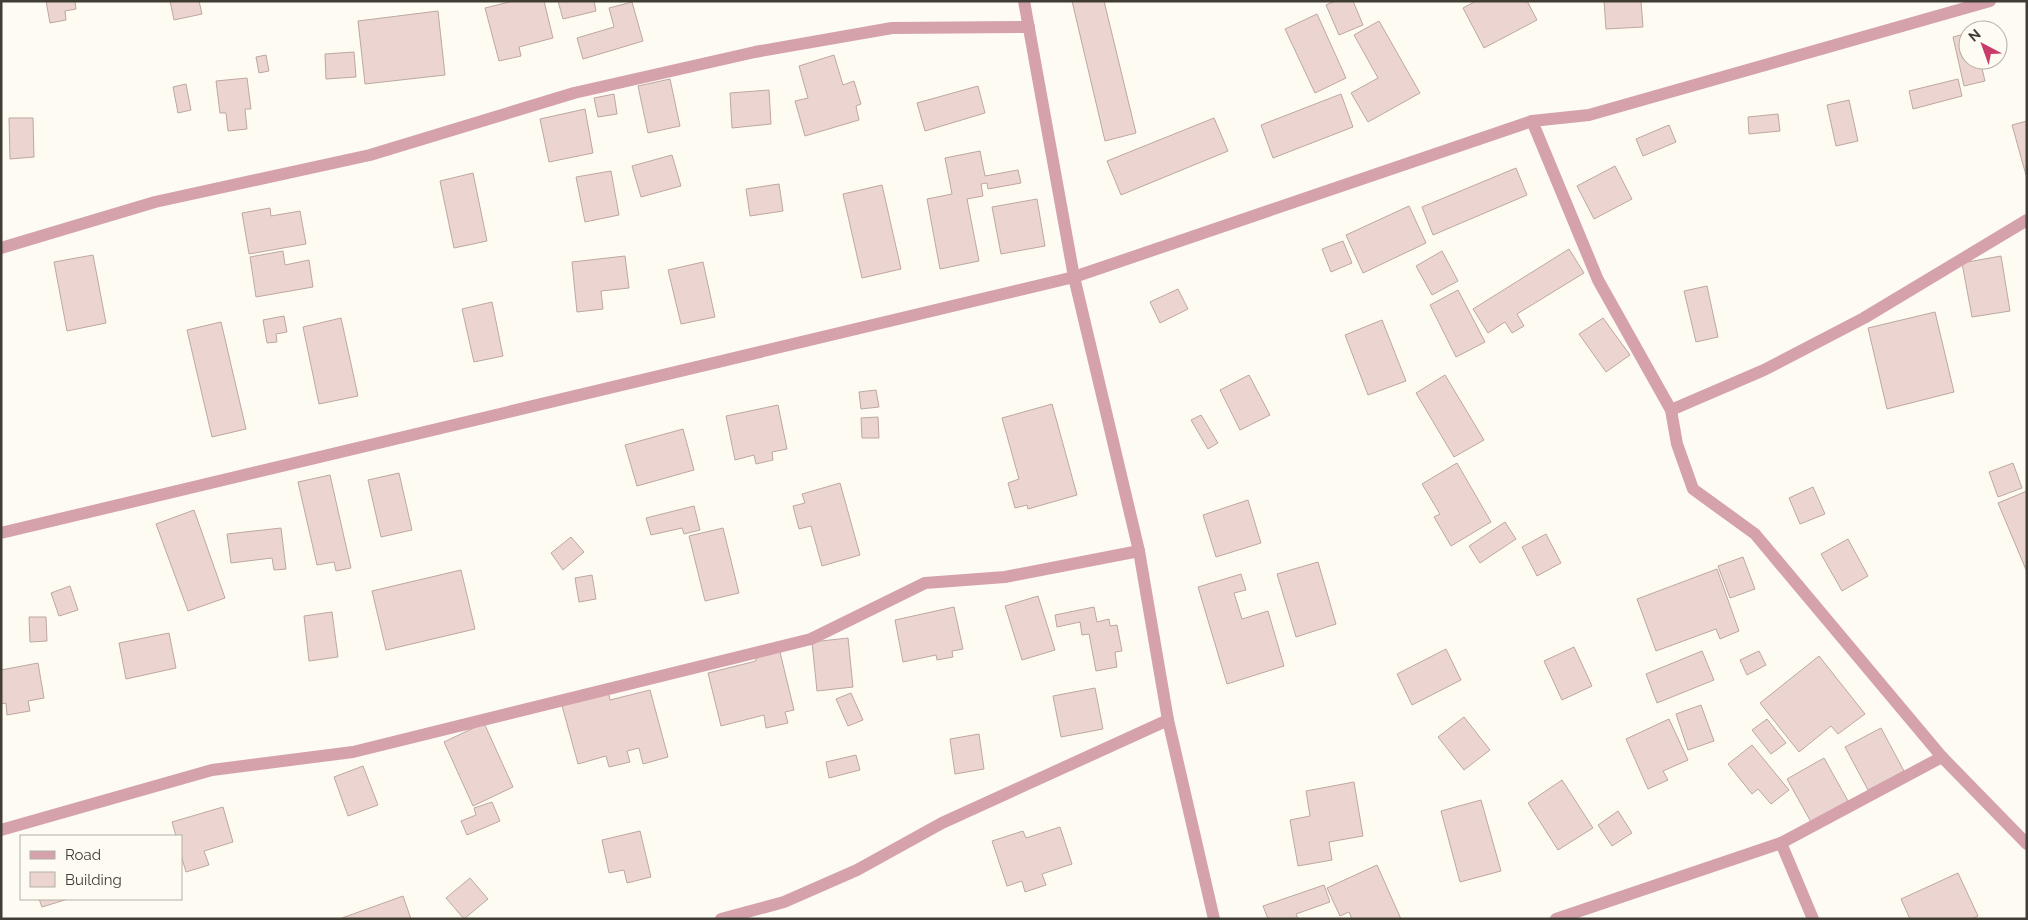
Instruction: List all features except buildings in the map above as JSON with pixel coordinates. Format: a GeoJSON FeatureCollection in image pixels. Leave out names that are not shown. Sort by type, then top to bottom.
{"type":"FeatureCollection","features":[{"type":"Feature","properties":{"kind":"street"},"geometry":{"type":"LineString","coordinates":[[1024,1],[1074,277],[1139,551],[1168,720],[1214,919]]}},
{"type":"Feature","properties":{"kind":"street"},"geometry":{"type":"LineString","coordinates":[[1,532],[1074,277],[1532,121],[1589,115],[1990,1]]}},
{"type":"Feature","properties":{"kind":"street"},"geometry":{"type":"LineString","coordinates":[[1,248],[155,202],[370,155],[574,93],[756,52],[892,28],[1029,27]]}},
{"type":"Feature","properties":{"kind":"street"},"geometry":{"type":"LineString","coordinates":[[1532,121],[1598,280],[1671,410],[1677,444],[1693,489],[1755,534],[1942,758],[2027,844]]}},
{"type":"Feature","properties":{"kind":"street"},"geometry":{"type":"LineString","coordinates":[[1671,410],[1764,370],[1864,318],[2027,220]]}},
{"type":"Feature","properties":{"kind":"street"},"geometry":{"type":"LineString","coordinates":[[1,830],[212,770],[353,752],[810,639],[925,583],[1005,576],[1139,551]]}},
{"type":"Feature","properties":{"kind":"street"},"geometry":{"type":"LineString","coordinates":[[721,919],[784,902],[857,870],[942,823],[1168,720]]}},
{"type":"Feature","properties":{"kind":"street"},"geometry":{"type":"LineString","coordinates":[[1556,919],[1780,844],[1942,758]]}},
{"type":"Feature","properties":{"kind":"street"},"geometry":{"type":"LineString","coordinates":[[1780,844],[1813,919]]}}]}
